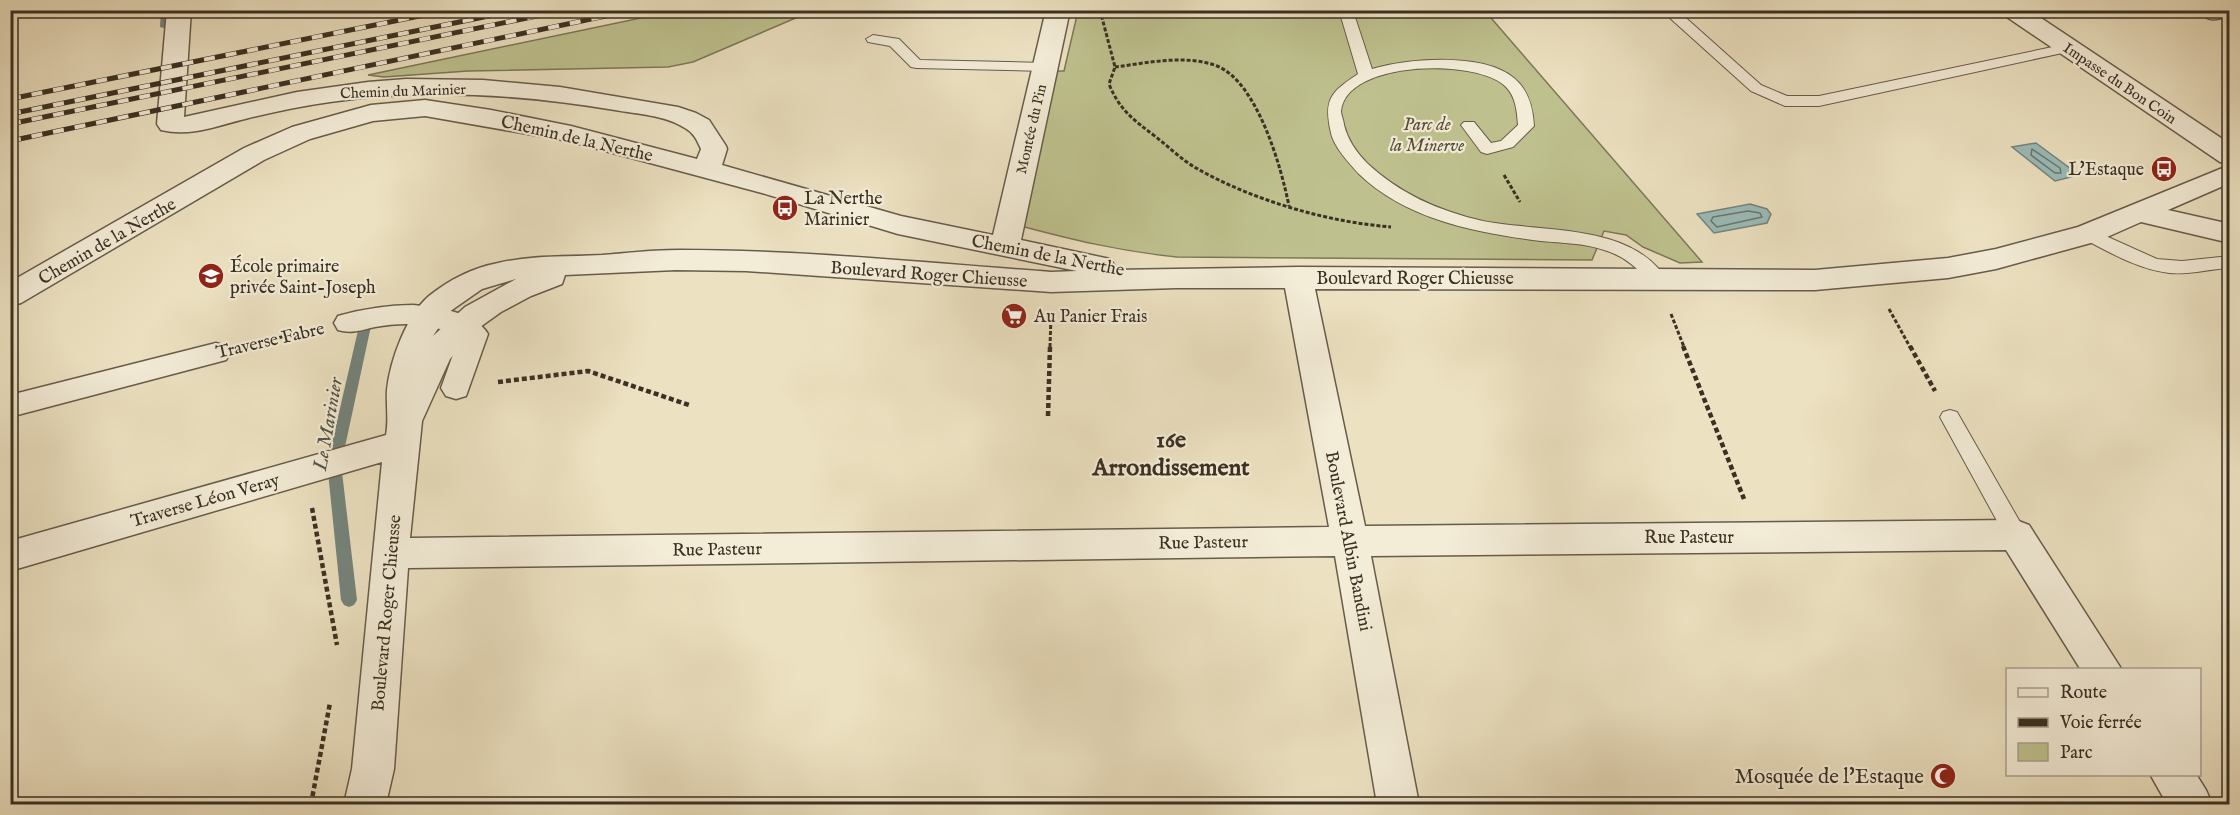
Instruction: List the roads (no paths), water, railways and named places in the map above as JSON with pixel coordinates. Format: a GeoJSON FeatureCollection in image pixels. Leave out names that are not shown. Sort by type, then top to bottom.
{"type":"FeatureCollection","features":[{"type":"Feature","properties":{"kind":"street","name":"Chemin du Marinier"},"geometry":{"type":"LineString","coordinates":[[179,10],[170,124],[179,126],[195,124],[333,93],[448,87],[528,91],[662,111],[699,124],[709,136],[714,149],[707,169]]}},
{"type":"Feature","properties":{"kind":"street","name":"Montée du Pin"},"geometry":{"type":"LineString","coordinates":[[1005,248],[1058,10]]}},
{"type":"Feature","properties":{"kind":"street","name":"Impasse du Bon Coin"},"geometry":{"type":"LineString","coordinates":[[2012,10],[2229,156]]}},
{"type":"Feature","properties":{"kind":"street"},"geometry":{"type":"LineString","coordinates":[[2210,10],[2214,13],[2221,10]]}},
{"type":"Feature","properties":{"kind":"street","name":"Chemin de la Nerthe"},"geometry":{"type":"LineString","coordinates":[[10,296],[254,154],[301,133],[371,113],[424,108],[572,134],[707,169],[898,225],[1068,262],[1176,278]]}},
{"type":"Feature","properties":{"kind":"street","name":"Boulevard Roger Chieusse"},"geometry":{"type":"LineString","coordinates":[[365,804],[373,769],[403,433],[403,392],[406,369],[418,334],[438,305],[471,282],[496,273],[551,265],[584,266],[676,260],[746,261],[1051,282],[1176,278],[1815,280],[1871,277],[1967,264],[2088,234],[2224,181]]}},
{"type":"Feature","properties":{"kind":"street"},"geometry":{"type":"LineString","coordinates":[[2141,213],[2229,234]]}},
{"type":"Feature","properties":{"kind":"street","name":"Boulevard Roger Chieusse"},"geometry":{"type":"LineString","coordinates":[[403,433],[441,349],[463,326],[510,293],[584,266]]}},
{"type":"Feature","properties":{"kind":"street","name":"Boulevard Albin Bandini"},"geometry":{"type":"LineString","coordinates":[[1298,278],[1350,540],[1398,804]]}},
{"type":"Feature","properties":{"kind":"street","name":"Traverse Fabre"},"geometry":{"type":"LineString","coordinates":[[348,323],[386,314],[446,318],[463,326]]}},
{"type":"Feature","properties":{"kind":"street"},"geometry":{"type":"LineString","coordinates":[[456,387],[474,334],[463,326]]}},
{"type":"Feature","properties":{"kind":"street","name":"Traverse Fabre"},"geometry":{"type":"LineString","coordinates":[[10,406],[216,352]]}},
{"type":"Feature","properties":{"kind":"street","name":"Traverse Léon Veray"},"geometry":{"type":"LineString","coordinates":[[10,556],[323,466],[403,433]]}},
{"type":"Feature","properties":{"kind":"street"},"geometry":{"type":"LineString","coordinates":[[2016,535],[2102,668]]}},
{"type":"Feature","properties":{"kind":"street","name":"Rue Pasteur"},"geometry":{"type":"LineString","coordinates":[[391,555],[444,552],[1350,540],[2016,535]]}},
{"type":"Feature","properties":{"kind":"street"},"geometry":{"type":"LineString","coordinates":[[2173,776],[2191,804]]}},
{"type":"Feature","properties":{"kind":"lane"},"geometry":{"type":"LineString","coordinates":[[1668,10],[1756,88],[1785,101],[1819,101],[2067,48]]}},
{"type":"Feature","properties":{"kind":"lane"},"geometry":{"type":"LineString","coordinates":[[1346,11],[1366,74]]}},
{"type":"Feature","properties":{"kind":"lane"},"geometry":{"type":"LineString","coordinates":[[873,39],[894,42],[916,64],[1045,68]]}},
{"type":"Feature","properties":{"kind":"lane"},"geometry":{"type":"LineString","coordinates":[[1468,125],[1487,149],[1507,144],[1526,126],[1524,102],[1511,82],[1500,75],[1457,64],[1408,65],[1366,74],[1353,83],[1335,107],[1333,115],[1336,131],[1350,156],[1376,181],[1397,195],[1441,214],[1489,227],[1601,241],[1629,253],[1647,265],[1658,280]]}},
{"type":"Feature","properties":{"kind":"lane"},"geometry":{"type":"LineString","coordinates":[[2088,234],[2122,252],[2165,266],[2181,267],[2229,261]]}},
{"type":"Feature","properties":{"kind":"lane"},"geometry":{"type":"LineString","coordinates":[[1950,417],[2016,535]]}},
{"type":"Feature","properties":{"kind":"water"},"geometry":{"type":"Polygon","coordinates":[[[2036,143],[2079,175],[2055,181],[2012,147],[2036,143]]]}},
{"type":"Feature","properties":{"kind":"water"},"geometry":{"type":"Polygon","coordinates":[[[1750,204],[1767,209],[1771,214],[1767,223],[1714,233],[1697,214],[1750,204]]]}},
{"type":"Feature","properties":{"kind":"waterway","name":"Le Marinier"},"geometry":{"type":"LineString","coordinates":[[165,27],[166,10]]}},
{"type":"Feature","properties":{"kind":"waterway","name":"Le Marinier"},"geometry":{"type":"LineString","coordinates":[[349,600],[335,472],[336,456],[365,326]]}},
{"type":"Feature","properties":{"kind":"railway"},"geometry":{"type":"LineString","coordinates":[[10,99],[449,10]]}},
{"type":"Feature","properties":{"kind":"railway"},"geometry":{"type":"LineString","coordinates":[[10,114],[518,10]]}},
{"type":"Feature","properties":{"kind":"railway"},"geometry":{"type":"LineString","coordinates":[[10,124],[566,10]]}},
{"type":"Feature","properties":{"kind":"railway"},"geometry":{"type":"LineString","coordinates":[[10,141],[634,10]]}},
{"type":"Feature","properties":{"kind":"place","name":"L'Estaque"},"geometry":{"type":"Point","coordinates":[2164,169]}},
{"type":"Feature","properties":{"kind":"place","name":"La Nerthe Marinier"},"geometry":{"type":"Point","coordinates":[785,208]}},
{"type":"Feature","properties":{"kind":"place","name":"École primaire privée Saint-Joseph"},"geometry":{"type":"Point","coordinates":[211,276]}},
{"type":"Feature","properties":{"kind":"place","name":"Au Panier Frais"},"geometry":{"type":"Point","coordinates":[1014,316]}},
{"type":"Feature","properties":{"kind":"place","name":"Mosquée de l'Estaque"},"geometry":{"type":"Point","coordinates":[1943,776]}},
{"type":"Feature","properties":{"kind":"district","name":"16e Arrondissement"},"geometry":{"type":"Point","coordinates":[1171,453]}},
{"type":"Feature","properties":{"kind":"park label","name":"Parc de la Minerve"},"geometry":{"type":"Point","coordinates":[1427,134]}}]}
